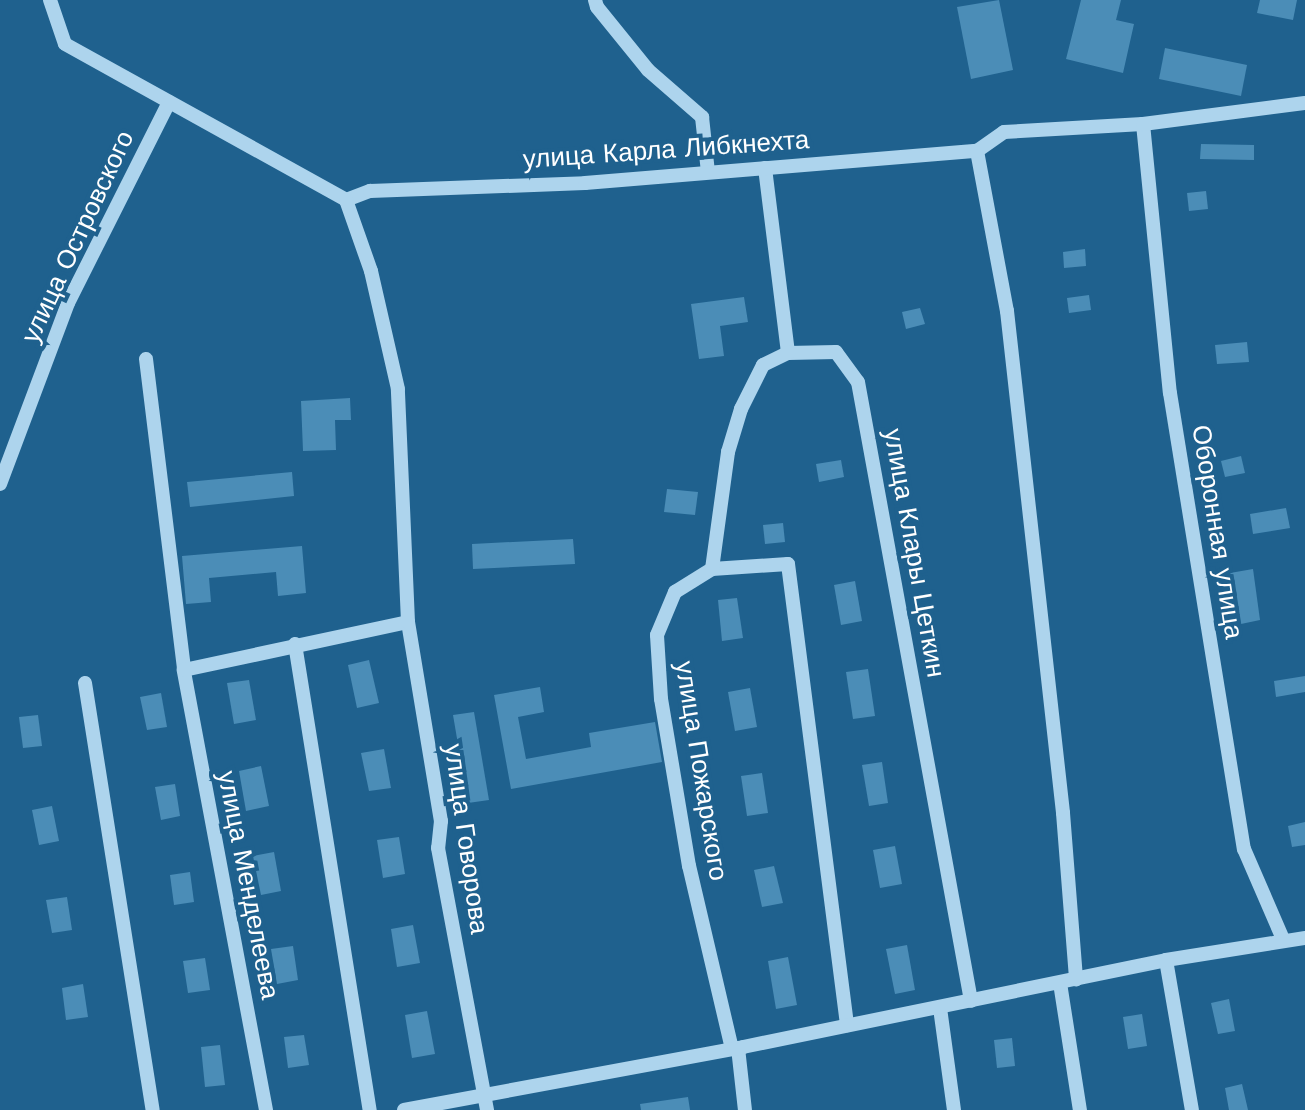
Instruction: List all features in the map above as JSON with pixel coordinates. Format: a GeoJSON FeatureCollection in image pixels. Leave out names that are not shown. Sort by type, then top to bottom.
{"type":"FeatureCollection","features":[{"type":"Feature","properties":{"kind":"street"},"geometry":{"type":"LineString","coordinates":[[50,0],[65,44],[346,200]]}},
{"type":"Feature","properties":{"kind":"street"},"geometry":{"type":"LineString","coordinates":[[595,0],[597,7],[648,70],[702,117],[708,172]]}},
{"type":"Feature","properties":{"kind":"street","name":"улица Островского"},"geometry":{"type":"LineString","coordinates":[[0,484],[68,303],[169,102]]}},
{"type":"Feature","properties":{"kind":"street","name":"улица Карла Либкнехта"},"geometry":{"type":"LineString","coordinates":[[346,200],[370,191],[585,183],[977,151],[1004,132],[1143,124],[1305,103]]}},
{"type":"Feature","properties":{"kind":"street","name":"Оборонная улица"},"geometry":{"type":"LineString","coordinates":[[1143,124],[1170,393],[1244,849],[1283,939]]}},
{"type":"Feature","properties":{"kind":"street"},"geometry":{"type":"LineString","coordinates":[[977,151],[1007,311],[1063,813],[1076,979]]}},
{"type":"Feature","properties":{"kind":"street"},"geometry":{"type":"LineString","coordinates":[[765,168],[788,353],[763,365],[741,409],[728,452],[712,569],[788,564],[847,1025]]}},
{"type":"Feature","properties":{"kind":"street","name":"улица Говорова"},"geometry":{"type":"LineString","coordinates":[[346,200],[371,271],[398,389],[408,622],[441,821],[438,848],[486,1103]]}},
{"type":"Feature","properties":{"kind":"street","name":"улица Клары Цеткин"},"geometry":{"type":"LineString","coordinates":[[788,353],[836,352],[858,382],[971,1001]]}},
{"type":"Feature","properties":{"kind":"street","name":"улица Менделеева"},"geometry":{"type":"LineString","coordinates":[[146,359],[184,670],[266,1110]]}},
{"type":"Feature","properties":{"kind":"street","name":"улица Пожарского"},"geometry":{"type":"LineString","coordinates":[[712,569],[675,592],[657,635],[661,699],[689,866],[735,1049],[745,1110]]}},
{"type":"Feature","properties":{"kind":"street"},"geometry":{"type":"LineString","coordinates":[[184,670],[408,622]]}},
{"type":"Feature","properties":{"kind":"street"},"geometry":{"type":"LineString","coordinates":[[295,644],[370,1110]]}},
{"type":"Feature","properties":{"kind":"street"},"geometry":{"type":"LineString","coordinates":[[85,683],[153,1110]]}},
{"type":"Feature","properties":{"kind":"street"},"geometry":{"type":"LineString","coordinates":[[404,1110],[486,1103],[1166,960],[1283,939],[1305,938]]}},
{"type":"Feature","properties":{"kind":"street"},"geometry":{"type":"LineString","coordinates":[[1166,960],[1192,1110]]}},
{"type":"Feature","properties":{"kind":"street"},"geometry":{"type":"LineString","coordinates":[[1060,983],[1080,1110]]}},
{"type":"Feature","properties":{"kind":"street"},"geometry":{"type":"LineString","coordinates":[[940,1008],[954,1110]]}},
{"type":"Feature","properties":{"kind":"building"},"geometry":{"type":"Polygon","coordinates":[[[999,0],[1013,70],[971,79],[957,7],[999,0]]]}},
{"type":"Feature","properties":{"kind":"building"},"geometry":{"type":"Polygon","coordinates":[[[1081,0],[1121,0],[1116,20],[1134,24],[1123,73],[1066,59],[1081,0]]]}},
{"type":"Feature","properties":{"kind":"building"},"geometry":{"type":"Polygon","coordinates":[[[1260,0],[1297,0],[1293,20],[1257,13],[1260,0]]]}},
{"type":"Feature","properties":{"kind":"building"},"geometry":{"type":"Polygon","coordinates":[[[1165,48],[1247,65],[1241,96],[1159,79],[1165,48]]]}},
{"type":"Feature","properties":{"kind":"building"},"geometry":{"type":"Polygon","coordinates":[[[1201,144],[1254,145],[1254,160],[1200,159],[1201,144]]]}},
{"type":"Feature","properties":{"kind":"building"},"geometry":{"type":"Polygon","coordinates":[[[1206,191],[1208,209],[1189,211],[1187,193],[1206,191]]]}},
{"type":"Feature","properties":{"kind":"building"},"geometry":{"type":"Polygon","coordinates":[[[1085,249],[1086,266],[1064,268],[1063,252],[1085,249]]]}},
{"type":"Feature","properties":{"kind":"building"},"geometry":{"type":"Polygon","coordinates":[[[1089,295],[1091,310],[1069,313],[1067,298],[1089,295]]]}},
{"type":"Feature","properties":{"kind":"building"},"geometry":{"type":"Polygon","coordinates":[[[744,297],[748,322],[720,326],[724,356],[699,359],[691,304],[744,297]]]}},
{"type":"Feature","properties":{"kind":"building"},"geometry":{"type":"Polygon","coordinates":[[[920,308],[925,324],[906,329],[902,312],[920,308]]]}},
{"type":"Feature","properties":{"kind":"building"},"geometry":{"type":"Polygon","coordinates":[[[1247,342],[1249,362],[1217,364],[1215,345],[1247,342]]]}},
{"type":"Feature","properties":{"kind":"building"},"geometry":{"type":"Polygon","coordinates":[[[350,398],[351,420],[335,420],[336,450],[303,451],[301,401],[350,398]]]}},
{"type":"Feature","properties":{"kind":"building"},"geometry":{"type":"Polygon","coordinates":[[[1241,456],[1245,473],[1225,477],[1221,461],[1241,456]]]}},
{"type":"Feature","properties":{"kind":"building"},"geometry":{"type":"Polygon","coordinates":[[[841,460],[844,477],[819,482],[816,464],[841,460]]]}},
{"type":"Feature","properties":{"kind":"building"},"geometry":{"type":"Polygon","coordinates":[[[292,472],[294,496],[190,507],[187,482],[292,472]]]}},
{"type":"Feature","properties":{"kind":"building"},"geometry":{"type":"Polygon","coordinates":[[[667,489],[698,492],[695,515],[664,512],[667,489]]]}},
{"type":"Feature","properties":{"kind":"building"},"geometry":{"type":"Polygon","coordinates":[[[1286,508],[1290,528],[1253,534],[1250,514],[1286,508]]]}},
{"type":"Feature","properties":{"kind":"building"},"geometry":{"type":"Polygon","coordinates":[[[783,523],[785,542],[765,544],[763,525],[783,523]]]}},
{"type":"Feature","properties":{"kind":"building"},"geometry":{"type":"Polygon","coordinates":[[[573,539],[575,564],[473,569],[472,544],[573,539]]]}},
{"type":"Feature","properties":{"kind":"building"},"geometry":{"type":"Polygon","coordinates":[[[302,546],[306,593],[278,596],[276,572],[209,578],[211,602],[186,604],[182,556],[302,546]]]}},
{"type":"Feature","properties":{"kind":"building"},"geometry":{"type":"Polygon","coordinates":[[[1253,569],[1260,620],[1241,624],[1230,573],[1253,569]]]}},
{"type":"Feature","properties":{"kind":"building"},"geometry":{"type":"Polygon","coordinates":[[[855,581],[862,621],[841,625],[834,585],[855,581]]]}},
{"type":"Feature","properties":{"kind":"building"},"geometry":{"type":"Polygon","coordinates":[[[737,598],[743,638],[722,641],[718,600],[737,598]]]}},
{"type":"Feature","properties":{"kind":"building"},"geometry":{"type":"Polygon","coordinates":[[[369,660],[379,703],[357,708],[348,665],[369,660]]]}},
{"type":"Feature","properties":{"kind":"building"},"geometry":{"type":"Polygon","coordinates":[[[868,669],[875,716],[853,719],[846,672],[868,669]]]}},
{"type":"Feature","properties":{"kind":"building"},"geometry":{"type":"Polygon","coordinates":[[[1305,676],[1305,692],[1276,697],[1274,681],[1305,676]]]}},
{"type":"Feature","properties":{"kind":"building"},"geometry":{"type":"Polygon","coordinates":[[[249,680],[256,720],[234,724],[227,683],[249,680]]]}},
{"type":"Feature","properties":{"kind":"building"},"geometry":{"type":"Polygon","coordinates":[[[540,687],[544,712],[518,717],[526,759],[591,747],[589,733],[655,722],[662,762],[511,789],[494,695],[540,687]]]}},
{"type":"Feature","properties":{"kind":"building"},"geometry":{"type":"Polygon","coordinates":[[[750,688],[757,727],[735,731],[728,692],[750,688]]]}},
{"type":"Feature","properties":{"kind":"building"},"geometry":{"type":"Polygon","coordinates":[[[161,693],[167,727],[147,730],[140,697],[161,693]]]}},
{"type":"Feature","properties":{"kind":"building"},"geometry":{"type":"Polygon","coordinates":[[[474,712],[489,800],[468,803],[453,715],[474,712]]]}},
{"type":"Feature","properties":{"kind":"building"},"geometry":{"type":"Polygon","coordinates":[[[38,715],[42,746],[23,748],[19,717],[38,715]]]}},
{"type":"Feature","properties":{"kind":"building"},"geometry":{"type":"Polygon","coordinates":[[[384,749],[391,788],[369,791],[361,753],[384,749]]]}},
{"type":"Feature","properties":{"kind":"building"},"geometry":{"type":"Polygon","coordinates":[[[882,762],[888,803],[869,806],[862,765],[882,762]]]}},
{"type":"Feature","properties":{"kind":"building"},"geometry":{"type":"Polygon","coordinates":[[[261,766],[269,806],[246,811],[239,771],[261,766]]]}},
{"type":"Feature","properties":{"kind":"building"},"geometry":{"type":"Polygon","coordinates":[[[762,773],[768,813],[747,816],[741,776],[762,773]]]}},
{"type":"Feature","properties":{"kind":"building"},"geometry":{"type":"Polygon","coordinates":[[[175,784],[180,816],[161,820],[155,787],[175,784]]]}},
{"type":"Feature","properties":{"kind":"building"},"geometry":{"type":"Polygon","coordinates":[[[52,806],[59,841],[39,845],[32,810],[52,806]]]}},
{"type":"Feature","properties":{"kind":"building"},"geometry":{"type":"Polygon","coordinates":[[[1305,822],[1305,845],[1292,847],[1288,826],[1305,822]]]}},
{"type":"Feature","properties":{"kind":"building"},"geometry":{"type":"Polygon","coordinates":[[[399,837],[405,874],[383,878],[377,840],[399,837]]]}},
{"type":"Feature","properties":{"kind":"building"},"geometry":{"type":"Polygon","coordinates":[[[895,846],[902,884],[880,888],[873,850],[895,846]]]}},
{"type":"Feature","properties":{"kind":"building"},"geometry":{"type":"Polygon","coordinates":[[[274,852],[281,891],[261,895],[253,856],[274,852]]]}},
{"type":"Feature","properties":{"kind":"building"},"geometry":{"type":"Polygon","coordinates":[[[774,866],[783,903],[762,907],[754,870],[774,866]]]}},
{"type":"Feature","properties":{"kind":"building"},"geometry":{"type":"Polygon","coordinates":[[[190,872],[194,902],[174,905],[170,875],[190,872]]]}},
{"type":"Feature","properties":{"kind":"building"},"geometry":{"type":"Polygon","coordinates":[[[67,897],[72,930],[52,933],[46,900],[67,897]]]}},
{"type":"Feature","properties":{"kind":"building"},"geometry":{"type":"Polygon","coordinates":[[[413,925],[420,963],[397,967],[391,929],[413,925]]]}},
{"type":"Feature","properties":{"kind":"building"},"geometry":{"type":"Polygon","coordinates":[[[907,945],[915,990],[895,994],[886,949],[907,945]]]}},
{"type":"Feature","properties":{"kind":"building"},"geometry":{"type":"Polygon","coordinates":[[[293,946],[298,980],[277,984],[271,949],[293,946]]]}},
{"type":"Feature","properties":{"kind":"building"},"geometry":{"type":"Polygon","coordinates":[[[788,957],[797,1005],[776,1009],[768,961],[788,957]]]}},
{"type":"Feature","properties":{"kind":"building"},"geometry":{"type":"Polygon","coordinates":[[[205,958],[210,990],[188,993],[183,961],[205,958]]]}},
{"type":"Feature","properties":{"kind":"building"},"geometry":{"type":"Polygon","coordinates":[[[83,984],[88,1017],[66,1020],[62,988],[83,984]]]}},
{"type":"Feature","properties":{"kind":"building"},"geometry":{"type":"Polygon","coordinates":[[[1229,999],[1235,1031],[1218,1034],[1211,1003],[1229,999]]]}},
{"type":"Feature","properties":{"kind":"building"},"geometry":{"type":"Polygon","coordinates":[[[427,1011],[435,1054],[412,1058],[405,1015],[427,1011]]]}},
{"type":"Feature","properties":{"kind":"building"},"geometry":{"type":"Polygon","coordinates":[[[1142,1014],[1147,1046],[1128,1049],[1123,1017],[1142,1014]]]}},
{"type":"Feature","properties":{"kind":"building"},"geometry":{"type":"Polygon","coordinates":[[[304,1035],[309,1065],[288,1068],[284,1037],[304,1035]]]}},
{"type":"Feature","properties":{"kind":"building"},"geometry":{"type":"Polygon","coordinates":[[[1012,1038],[1015,1066],[997,1068],[994,1040],[1012,1038]]]}},
{"type":"Feature","properties":{"kind":"building"},"geometry":{"type":"Polygon","coordinates":[[[220,1045],[225,1085],[205,1087],[201,1047],[220,1045]]]}},
{"type":"Feature","properties":{"kind":"building"},"geometry":{"type":"Polygon","coordinates":[[[1242,1084],[1248,1110],[1229,1110],[1225,1088],[1242,1084]]]}},
{"type":"Feature","properties":{"kind":"building"},"geometry":{"type":"Polygon","coordinates":[[[688,1097],[690,1110],[641,1110],[640,1104],[688,1097]]]}}]}
